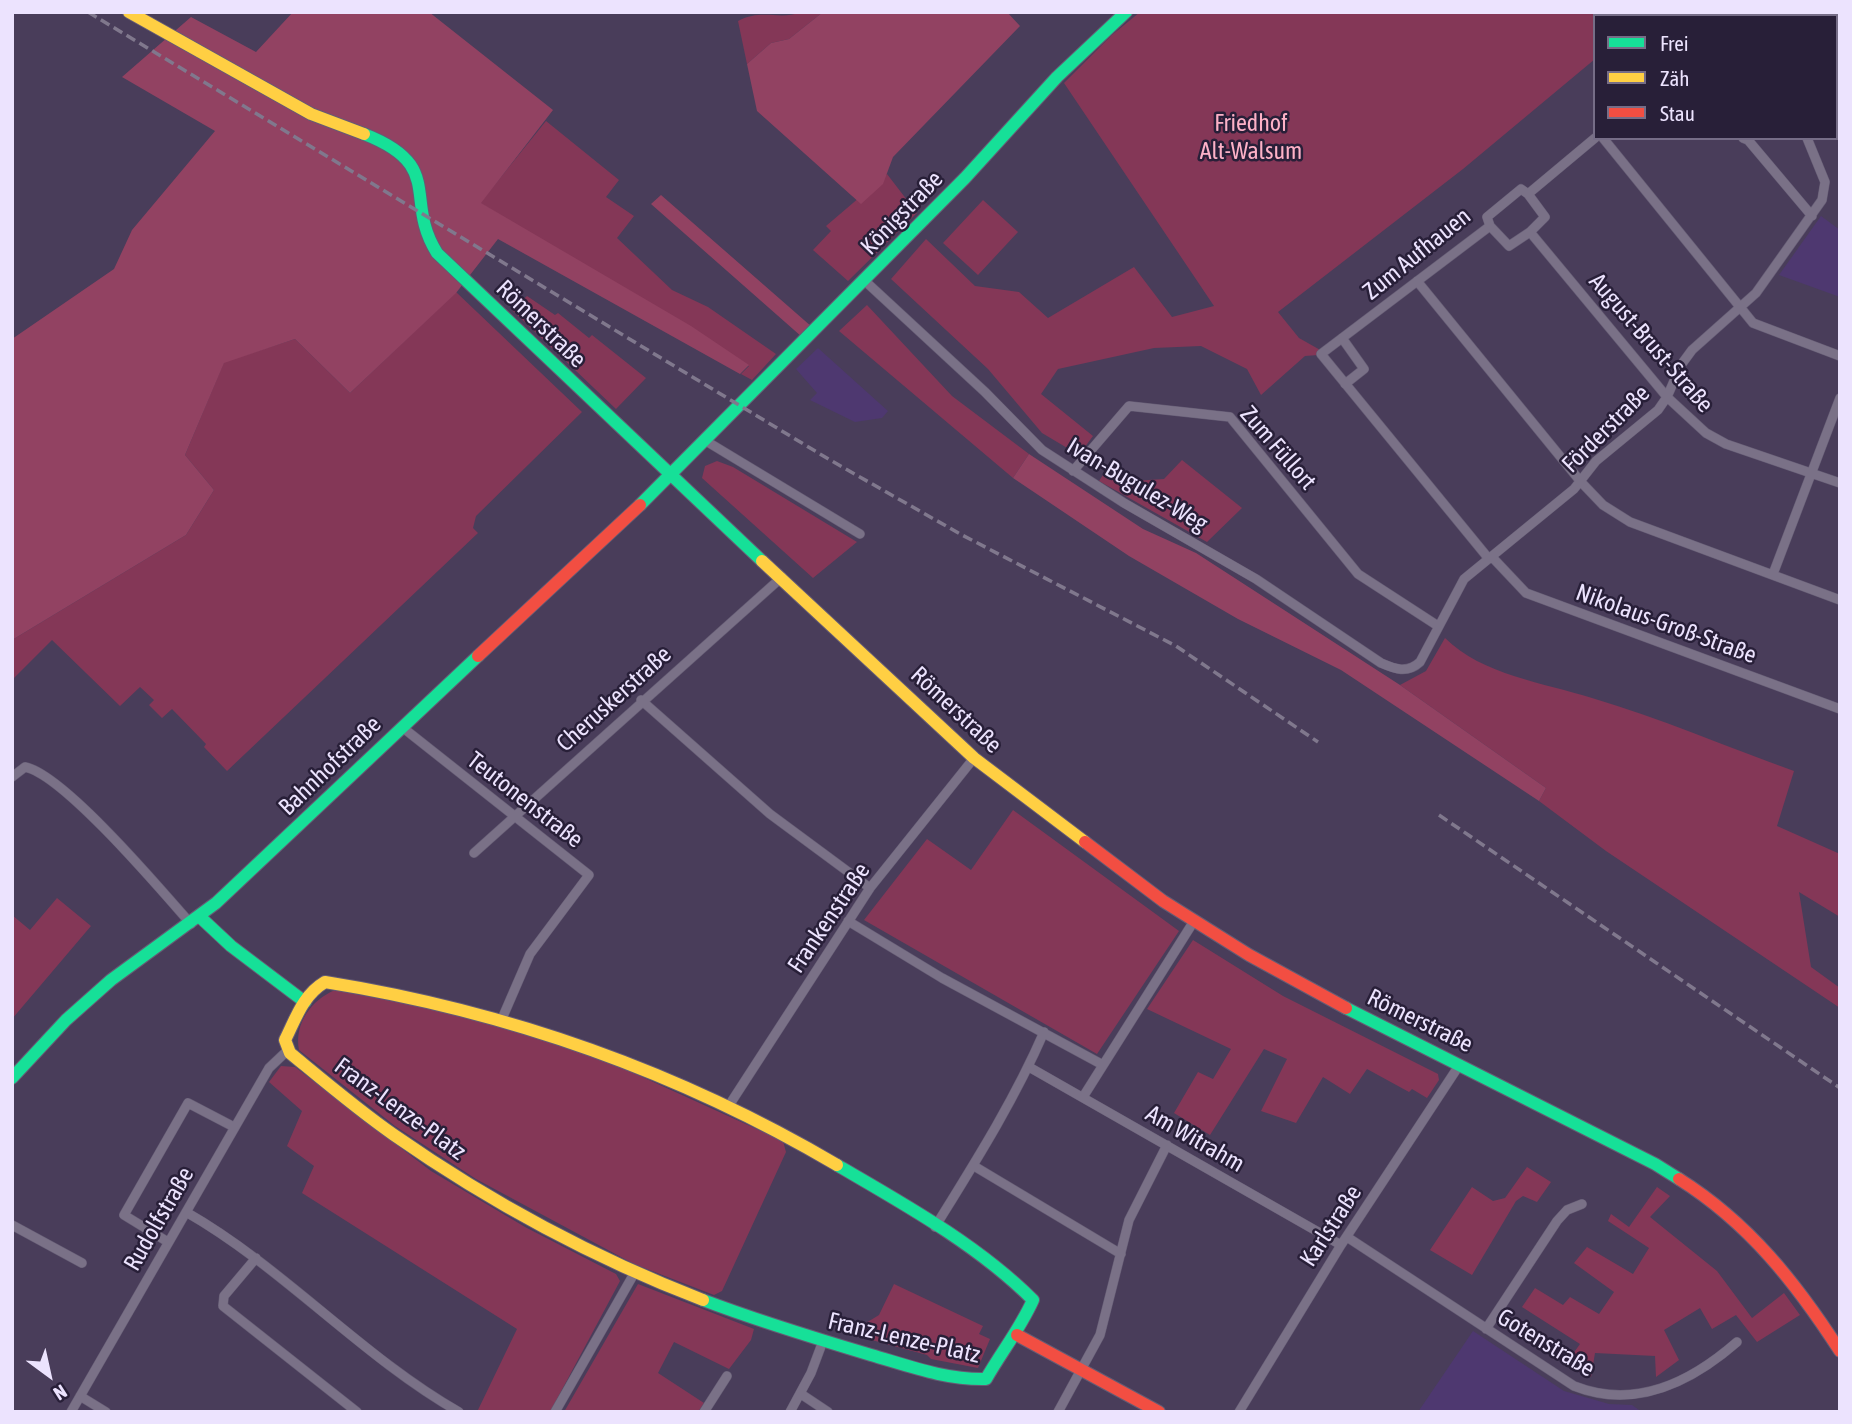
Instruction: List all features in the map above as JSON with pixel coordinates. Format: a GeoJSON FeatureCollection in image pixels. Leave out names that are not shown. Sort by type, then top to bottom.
{"type":"FeatureCollection","features":[{"type":"Feature","properties":{"kind":"street","name":"Römerstraße"},"geometry":{"type":"LineString","coordinates":[[130,12],[310,113],[380,142],[408,160],[422,187],[425,235],[437,253],[669,475],[974,758],[1045,814],[1194,921],[1285,976],[1655,1164],[1723,1209],[1784,1268],[1840,1351]]}},
{"type":"Feature","properties":{"kind":"street","name":"Königstraße"},"geometry":{"type":"LineString","coordinates":[[669,475],[865,281],[965,178],[1056,77],[1126,12]]}},
{"type":"Feature","properties":{"kind":"street","name":"Zum Aufhauen"},"geometry":{"type":"LineString","coordinates":[[1321,354],[1490,226],[1487,217],[1521,189],[1528,194],[1593,140]]}},
{"type":"Feature","properties":{"kind":"street"},"geometry":{"type":"LineString","coordinates":[[1605,140],[1741,309],[1760,327],[1840,356]]}},
{"type":"Feature","properties":{"kind":"street"},"geometry":{"type":"LineString","coordinates":[[1748,140],[1812,215]]}},
{"type":"Feature","properties":{"kind":"street","name":"Förderstraße"},"geometry":{"type":"LineString","coordinates":[[1420,662],[1464,579],[1581,481],[1596,461],[1658,410],[1681,365],[1692,351],[1741,309],[1812,215],[1822,200],[1825,182],[1808,140]]}},
{"type":"Feature","properties":{"kind":"street"},"geometry":{"type":"LineString","coordinates":[[1490,226],[1509,246],[1530,232],[1545,217],[1528,194]]}},
{"type":"Feature","properties":{"kind":"street","name":"August-Brust-Straße"},"geometry":{"type":"LineString","coordinates":[[1530,232],[1667,397],[1706,433],[1840,483]]}},
{"type":"Feature","properties":{"kind":"street","name":"Ivan-Bugulez-Weg"},"geometry":{"type":"LineString","coordinates":[[865,281],[985,392],[1027,437],[1073,471],[1256,579],[1381,663],[1395,669],[1410,669],[1420,662]]}},
{"type":"Feature","properties":{"kind":"street"},"geometry":{"type":"LineString","coordinates":[[1417,281],[1603,505],[1630,522],[1840,600]]}},
{"type":"Feature","properties":{"kind":"street"},"geometry":{"type":"LineString","coordinates":[[1342,338],[1364,369],[1345,384]]}},
{"type":"Feature","properties":{"kind":"street","name":"Nikolaus-Groß-Straße"},"geometry":{"type":"LineString","coordinates":[[1321,354],[1490,558],[1526,593],[1840,709]]}},
{"type":"Feature","properties":{"kind":"street"},"geometry":{"type":"LineString","coordinates":[[1773,574],[1809,473],[1840,398]]}},
{"type":"Feature","properties":{"kind":"street","name":"Zum Füllort"},"geometry":{"type":"LineString","coordinates":[[1073,471],[1129,406],[1230,416],[1358,574],[1438,626]]}},
{"type":"Feature","properties":{"kind":"street"},"geometry":{"type":"LineString","coordinates":[[706,441],[860,534]]}},
{"type":"Feature","properties":{"kind":"street","name":"Bahnhofstraße"},"geometry":{"type":"LineString","coordinates":[[12,1078],[66,1020],[111,979],[196,920],[669,475]]}},
{"type":"Feature","properties":{"kind":"street","name":"Cheruskerstraße"},"geometry":{"type":"LineString","coordinates":[[474,853],[641,700],[782,577]]}},
{"type":"Feature","properties":{"kind":"street"},"geometry":{"type":"LineString","coordinates":[[641,700],[770,814],[870,888]]}},
{"type":"Feature","properties":{"kind":"street","name":"Teutonenstraße"},"geometry":{"type":"LineString","coordinates":[[402,727],[589,875],[530,954],[501,1021]]}},
{"type":"Feature","properties":{"kind":"street","name":"Frankenstraße"},"geometry":{"type":"LineString","coordinates":[[728,1107],[870,888],[974,758]]}},
{"type":"Feature","properties":{"kind":"street"},"geometry":{"type":"LineString","coordinates":[[12,777],[25,767],[35,769],[79,806],[196,920],[305,1002]]}},
{"type":"Feature","properties":{"kind":"street"},"geometry":{"type":"LineString","coordinates":[[848,920],[943,978],[1103,1065]]}},
{"type":"Feature","properties":{"kind":"street"},"geometry":{"type":"LineString","coordinates":[[1083,1097],[1194,921]]}},
{"type":"Feature","properties":{"kind":"street","name":"Franz-Lenze-Platz"},"geometry":{"type":"LineString","coordinates":[[325,982],[444,1005],[501,1021],[631,1065],[728,1107],[884,1192],[1032,1297],[1017,1335],[1006,1344],[988,1377],[983,1380],[925,1369],[823,1341],[720,1306],[635,1272],[583,1248],[471,1185],[393,1134],[288,1050],[285,1040],[305,1002],[325,982]]}},
{"type":"Feature","properties":{"kind":"street"},"geometry":{"type":"LineString","coordinates":[[935,1227],[974,1166],[1029,1067],[1044,1032]]}},
{"type":"Feature","properties":{"kind":"street","name":"Rudolfstraße"},"geometry":{"type":"LineString","coordinates":[[71,1412],[234,1127],[275,1059],[288,1050]]}},
{"type":"Feature","properties":{"kind":"street","name":"Karlstraße"},"geometry":{"type":"LineString","coordinates":[[1239,1412],[1344,1241],[1460,1064]]}},
{"type":"Feature","properties":{"kind":"street","name":"Am Witrahm"},"geometry":{"type":"LineString","coordinates":[[1029,1067],[1344,1241]]}},
{"type":"Feature","properties":{"kind":"street"},"geometry":{"type":"LineString","coordinates":[[168,1242],[124,1215],[188,1103],[234,1127]]}},
{"type":"Feature","properties":{"kind":"street"},"geometry":{"type":"LineString","coordinates":[[1058,1412],[1100,1335],[1137,1200],[1167,1145]]}},
{"type":"Feature","properties":{"kind":"street"},"geometry":{"type":"LineString","coordinates":[[974,1166],[1121,1254]]}},
{"type":"Feature","properties":{"kind":"street"},"geometry":{"type":"LineString","coordinates":[[1486,1329],[1557,1221],[1567,1210],[1582,1205]]}},
{"type":"Feature","properties":{"kind":"street"},"geometry":{"type":"LineString","coordinates":[[186,1212],[228,1237],[256,1258],[332,1322],[442,1408],[459,1412]]}},
{"type":"Feature","properties":{"kind":"street"},"geometry":{"type":"LineString","coordinates":[[12,1225],[82,1263]]}},
{"type":"Feature","properties":{"kind":"street","name":"Gotenstraße"},"geometry":{"type":"LineString","coordinates":[[1344,1241],[1574,1386],[1594,1394],[1617,1397],[1653,1392],[1703,1367],[1737,1342]]}},
{"type":"Feature","properties":{"kind":"street"},"geometry":{"type":"LineString","coordinates":[[256,1258],[224,1296],[223,1306],[357,1412]]}},
{"type":"Feature","properties":{"kind":"street"},"geometry":{"type":"LineString","coordinates":[[555,1412],[635,1272]]}},
{"type":"Feature","properties":{"kind":"street"},"geometry":{"type":"LineString","coordinates":[[1017,1335],[1159,1412]]}},
{"type":"Feature","properties":{"kind":"street"},"geometry":{"type":"LineString","coordinates":[[790,1412],[801,1394],[823,1341]]}},
{"type":"Feature","properties":{"kind":"street"},"geometry":{"type":"LineString","coordinates":[[704,1412],[727,1376]]}},
{"type":"Feature","properties":{"kind":"street"},"geometry":{"type":"LineString","coordinates":[[801,1394],[828,1412]]}},
{"type":"Feature","properties":{"kind":"street"},"geometry":{"type":"LineString","coordinates":[[80,1396],[106,1412]]}},
{"type":"Feature","properties":{"kind":"shaded area"},"geometry":{"type":"Polygon","coordinates":[[[293,12],[429,12],[553,110],[481,203],[691,326],[749,365],[740,374],[498,239],[456,293],[350,393],[295,339],[224,363],[185,455],[214,490],[186,535],[12,640],[12,339],[114,269],[132,230],[215,131],[122,77],[191,17],[256,52],[293,12]]]}},
{"type":"Feature","properties":{"kind":"shaded area"},"geometry":{"type":"Polygon","coordinates":[[[823,12],[1007,12],[1020,26],[893,157],[883,184],[861,204],[757,111],[747,64],[771,43],[789,39],[823,12]]]}},
{"type":"Feature","properties":{"kind":"shaded area"},"geometry":{"type":"Polygon","coordinates":[[[661,195],[812,327],[802,337],[651,204],[661,195]]]}},
{"type":"Feature","properties":{"kind":"shaded area"},"geometry":{"type":"Polygon","coordinates":[[[1821,216],[1840,230],[1840,297],[1779,275],[1821,216]]]}},
{"type":"Feature","properties":{"kind":"shaded area"},"geometry":{"type":"Polygon","coordinates":[[[818,348],[888,411],[882,418],[855,422],[810,400],[817,393],[796,369],[818,348]]]}},
{"type":"Feature","properties":{"kind":"shaded area"},"geometry":{"type":"Polygon","coordinates":[[[1029,454],[1143,529],[1196,553],[1400,685],[1546,788],[1539,801],[1341,670],[1238,619],[1129,556],[1013,478],[1029,454]]]}},
{"type":"Feature","properties":{"kind":"shaded area"},"geometry":{"type":"Polygon","coordinates":[[[1473,1331],[1564,1391],[1609,1404],[1632,1405],[1642,1412],[1418,1412],[1473,1331]]]}},
{"type":"Feature","properties":{"kind":"green space"},"geometry":{"type":"Polygon","coordinates":[[[823,12],[789,39],[771,43],[747,64],[738,21],[755,15],[823,12]]]}},
{"type":"Feature","properties":{"kind":"green space","name":"Friedhof Alt-Walsum"},"geometry":{"type":"Polygon","coordinates":[[[1140,12],[1713,12],[1593,14],[1593,61],[1463,169],[1278,312],[1299,338],[1322,351],[1318,355],[1305,356],[1261,395],[1247,369],[1201,346],[1154,348],[1058,369],[1041,394],[1093,436],[1079,455],[1042,433],[988,369],[891,279],[926,239],[975,286],[1019,292],[1048,318],[1134,267],[1172,317],[1214,306],[1064,83],[1112,35],[1140,12]]]}},
{"type":"Feature","properties":{"kind":"green space"},"geometry":{"type":"Polygon","coordinates":[[[546,121],[619,180],[606,197],[634,216],[617,238],[672,290],[708,307],[776,354],[752,380],[741,374],[749,366],[480,203],[546,121]]]}},
{"type":"Feature","properties":{"kind":"green space"},"geometry":{"type":"Polygon","coordinates":[[[887,174],[917,213],[848,281],[813,250],[831,231],[826,226],[887,174]]]}},
{"type":"Feature","properties":{"kind":"green space"},"geometry":{"type":"Polygon","coordinates":[[[983,200],[1018,232],[978,275],[943,243],[983,200]]]}},
{"type":"Feature","properties":{"kind":"green space"},"geometry":{"type":"Polygon","coordinates":[[[456,292],[582,412],[476,516],[473,528],[478,533],[227,771],[204,747],[206,744],[172,709],[162,718],[149,705],[154,700],[140,687],[120,706],[52,640],[12,680],[12,640],[186,535],[214,490],[185,455],[224,362],[295,339],[350,393],[456,292]]]}},
{"type":"Feature","properties":{"kind":"green space"},"geometry":{"type":"Polygon","coordinates":[[[527,296],[555,315],[558,313],[589,338],[592,335],[646,378],[616,409],[512,310],[527,296]]]}},
{"type":"Feature","properties":{"kind":"green space"},"geometry":{"type":"Polygon","coordinates":[[[867,305],[952,396],[1029,454],[1013,478],[839,331],[867,305]]]}},
{"type":"Feature","properties":{"kind":"green space"},"geometry":{"type":"Polygon","coordinates":[[[1182,460],[1242,508],[1207,542],[1099,481],[1105,472],[1133,481],[1164,479],[1182,460]]]}},
{"type":"Feature","properties":{"kind":"green space"},"geometry":{"type":"Polygon","coordinates":[[[717,461],[733,467],[857,542],[813,578],[702,478],[705,466],[717,461]]]}},
{"type":"Feature","properties":{"kind":"green space"},"geometry":{"type":"Polygon","coordinates":[[[1445,638],[1460,651],[1495,669],[1643,714],[1794,771],[1777,826],[1840,854],[1840,917],[1799,892],[1811,967],[1840,988],[1840,1008],[1606,851],[1539,801],[1546,788],[1400,685],[1426,671],[1445,638]]]}},
{"type":"Feature","properties":{"kind":"green space"},"geometry":{"type":"Polygon","coordinates":[[[1013,810],[1179,931],[1097,1054],[864,920],[927,839],[971,870],[1013,810]]]}},
{"type":"Feature","properties":{"kind":"green space"},"geometry":{"type":"Polygon","coordinates":[[[57,898],[91,926],[12,1019],[12,915],[30,930],[57,898]]]}},
{"type":"Feature","properties":{"kind":"green space"},"geometry":{"type":"Polygon","coordinates":[[[1193,940],[1283,996],[1438,1074],[1439,1080],[1427,1098],[1412,1089],[1409,1092],[1367,1069],[1350,1094],[1323,1077],[1296,1123],[1261,1111],[1287,1059],[1264,1049],[1210,1135],[1174,1113],[1198,1072],[1213,1079],[1231,1049],[1147,1009],[1193,940]]]}},
{"type":"Feature","properties":{"kind":"green space"},"geometry":{"type":"Polygon","coordinates":[[[335,990],[500,1022],[594,1055],[783,1141],[786,1152],[722,1291],[714,1295],[634,1264],[476,1179],[395,1126],[299,1050],[299,1031],[306,1014],[326,994],[335,990]]]}},
{"type":"Feature","properties":{"kind":"green space"},"geometry":{"type":"Polygon","coordinates":[[[281,1066],[295,1067],[431,1171],[525,1227],[616,1274],[620,1281],[550,1412],[477,1412],[517,1329],[302,1193],[314,1166],[287,1146],[302,1111],[269,1082],[281,1066]]]}},
{"type":"Feature","properties":{"kind":"green space"},"geometry":{"type":"Polygon","coordinates":[[[1527,1167],[1551,1182],[1537,1202],[1523,1196],[1516,1201],[1472,1275],[1430,1250],[1472,1187],[1493,1201],[1505,1198],[1527,1167]]]}},
{"type":"Feature","properties":{"kind":"green space"},"geometry":{"type":"Polygon","coordinates":[[[1657,1187],[1670,1196],[1650,1217],[1717,1271],[1752,1318],[1784,1293],[1800,1315],[1757,1342],[1736,1315],[1712,1329],[1700,1308],[1664,1330],[1679,1360],[1656,1377],[1655,1356],[1595,1353],[1591,1377],[1565,1365],[1580,1344],[1522,1307],[1535,1288],[1563,1305],[1570,1297],[1599,1314],[1614,1292],[1574,1263],[1587,1247],[1633,1274],[1649,1248],[1608,1221],[1611,1214],[1629,1227],[1657,1187]]]}},
{"type":"Feature","properties":{"kind":"green space"},"geometry":{"type":"Polygon","coordinates":[[[638,1284],[754,1329],[751,1340],[729,1369],[674,1342],[658,1373],[704,1403],[698,1412],[564,1412],[638,1284]]]}},
{"type":"Feature","properties":{"kind":"green space"},"geometry":{"type":"Polygon","coordinates":[[[894,1284],[983,1326],[979,1334],[990,1339],[978,1368],[931,1359],[927,1355],[857,1336],[861,1326],[879,1315],[894,1284]]]}},
{"type":"Feature","properties":{"kind":"railway"},"geometry":{"type":"LineString","coordinates":[[88,12],[830,460],[962,535],[1176,646],[1318,742]]}},
{"type":"Feature","properties":{"kind":"railway"},"geometry":{"type":"LineString","coordinates":[[1439,815],[1840,1088]]}},
{"type":"Feature","properties":{"kind":"traffic: fast"},"geometry":{"type":"LineString","coordinates":[[640,505],[965,178],[1057,77],[1126,12]]}},
{"type":"Feature","properties":{"kind":"traffic: fast"},"geometry":{"type":"LineString","coordinates":[[364,134],[389,146],[405,159],[414,171],[427,234],[437,253],[762,561]]}},
{"type":"Feature","properties":{"kind":"traffic: fast"},"geometry":{"type":"LineString","coordinates":[[12,1078],[66,1020],[111,980],[216,903],[478,656]]}},
{"type":"Feature","properties":{"kind":"traffic: fast"},"geometry":{"type":"LineString","coordinates":[[200,917],[231,946],[305,1002]]}},
{"type":"Feature","properties":{"kind":"traffic: fast"},"geometry":{"type":"LineString","coordinates":[[1346,1008],[1655,1164],[1679,1179]]}},
{"type":"Feature","properties":{"kind":"traffic: fast"},"geometry":{"type":"LineString","coordinates":[[703,1300],[786,1329],[914,1368],[942,1375],[986,1379],[1033,1300],[964,1243],[837,1165]]}},
{"type":"Feature","properties":{"kind":"traffic: slow"},"geometry":{"type":"LineString","coordinates":[[129,12],[311,114],[364,134]]}},
{"type":"Feature","properties":{"kind":"traffic: slow"},"geometry":{"type":"LineString","coordinates":[[762,561],[974,758],[1085,842]]}},
{"type":"Feature","properties":{"kind":"traffic: slow"},"geometry":{"type":"LineString","coordinates":[[325,982],[459,1010],[590,1050],[716,1101],[837,1165]]}},
{"type":"Feature","properties":{"kind":"traffic: slow"},"geometry":{"type":"LineString","coordinates":[[325,982],[311,993],[297,1015],[285,1040],[290,1053],[341,1095],[430,1160],[505,1206],[622,1266],[703,1300]]}},
{"type":"Feature","properties":{"kind":"traffic: jam"},"geometry":{"type":"LineString","coordinates":[[478,656],[640,505]]}},
{"type":"Feature","properties":{"kind":"traffic: jam"},"geometry":{"type":"LineString","coordinates":[[1085,842],[1163,901],[1249,955],[1346,1008]]}},
{"type":"Feature","properties":{"kind":"traffic: jam"},"geometry":{"type":"LineString","coordinates":[[1679,1179],[1728,1215],[1769,1256],[1840,1351]]}},
{"type":"Feature","properties":{"kind":"traffic: jam"},"geometry":{"type":"LineString","coordinates":[[1017,1335],[1159,1412]]}}]}
